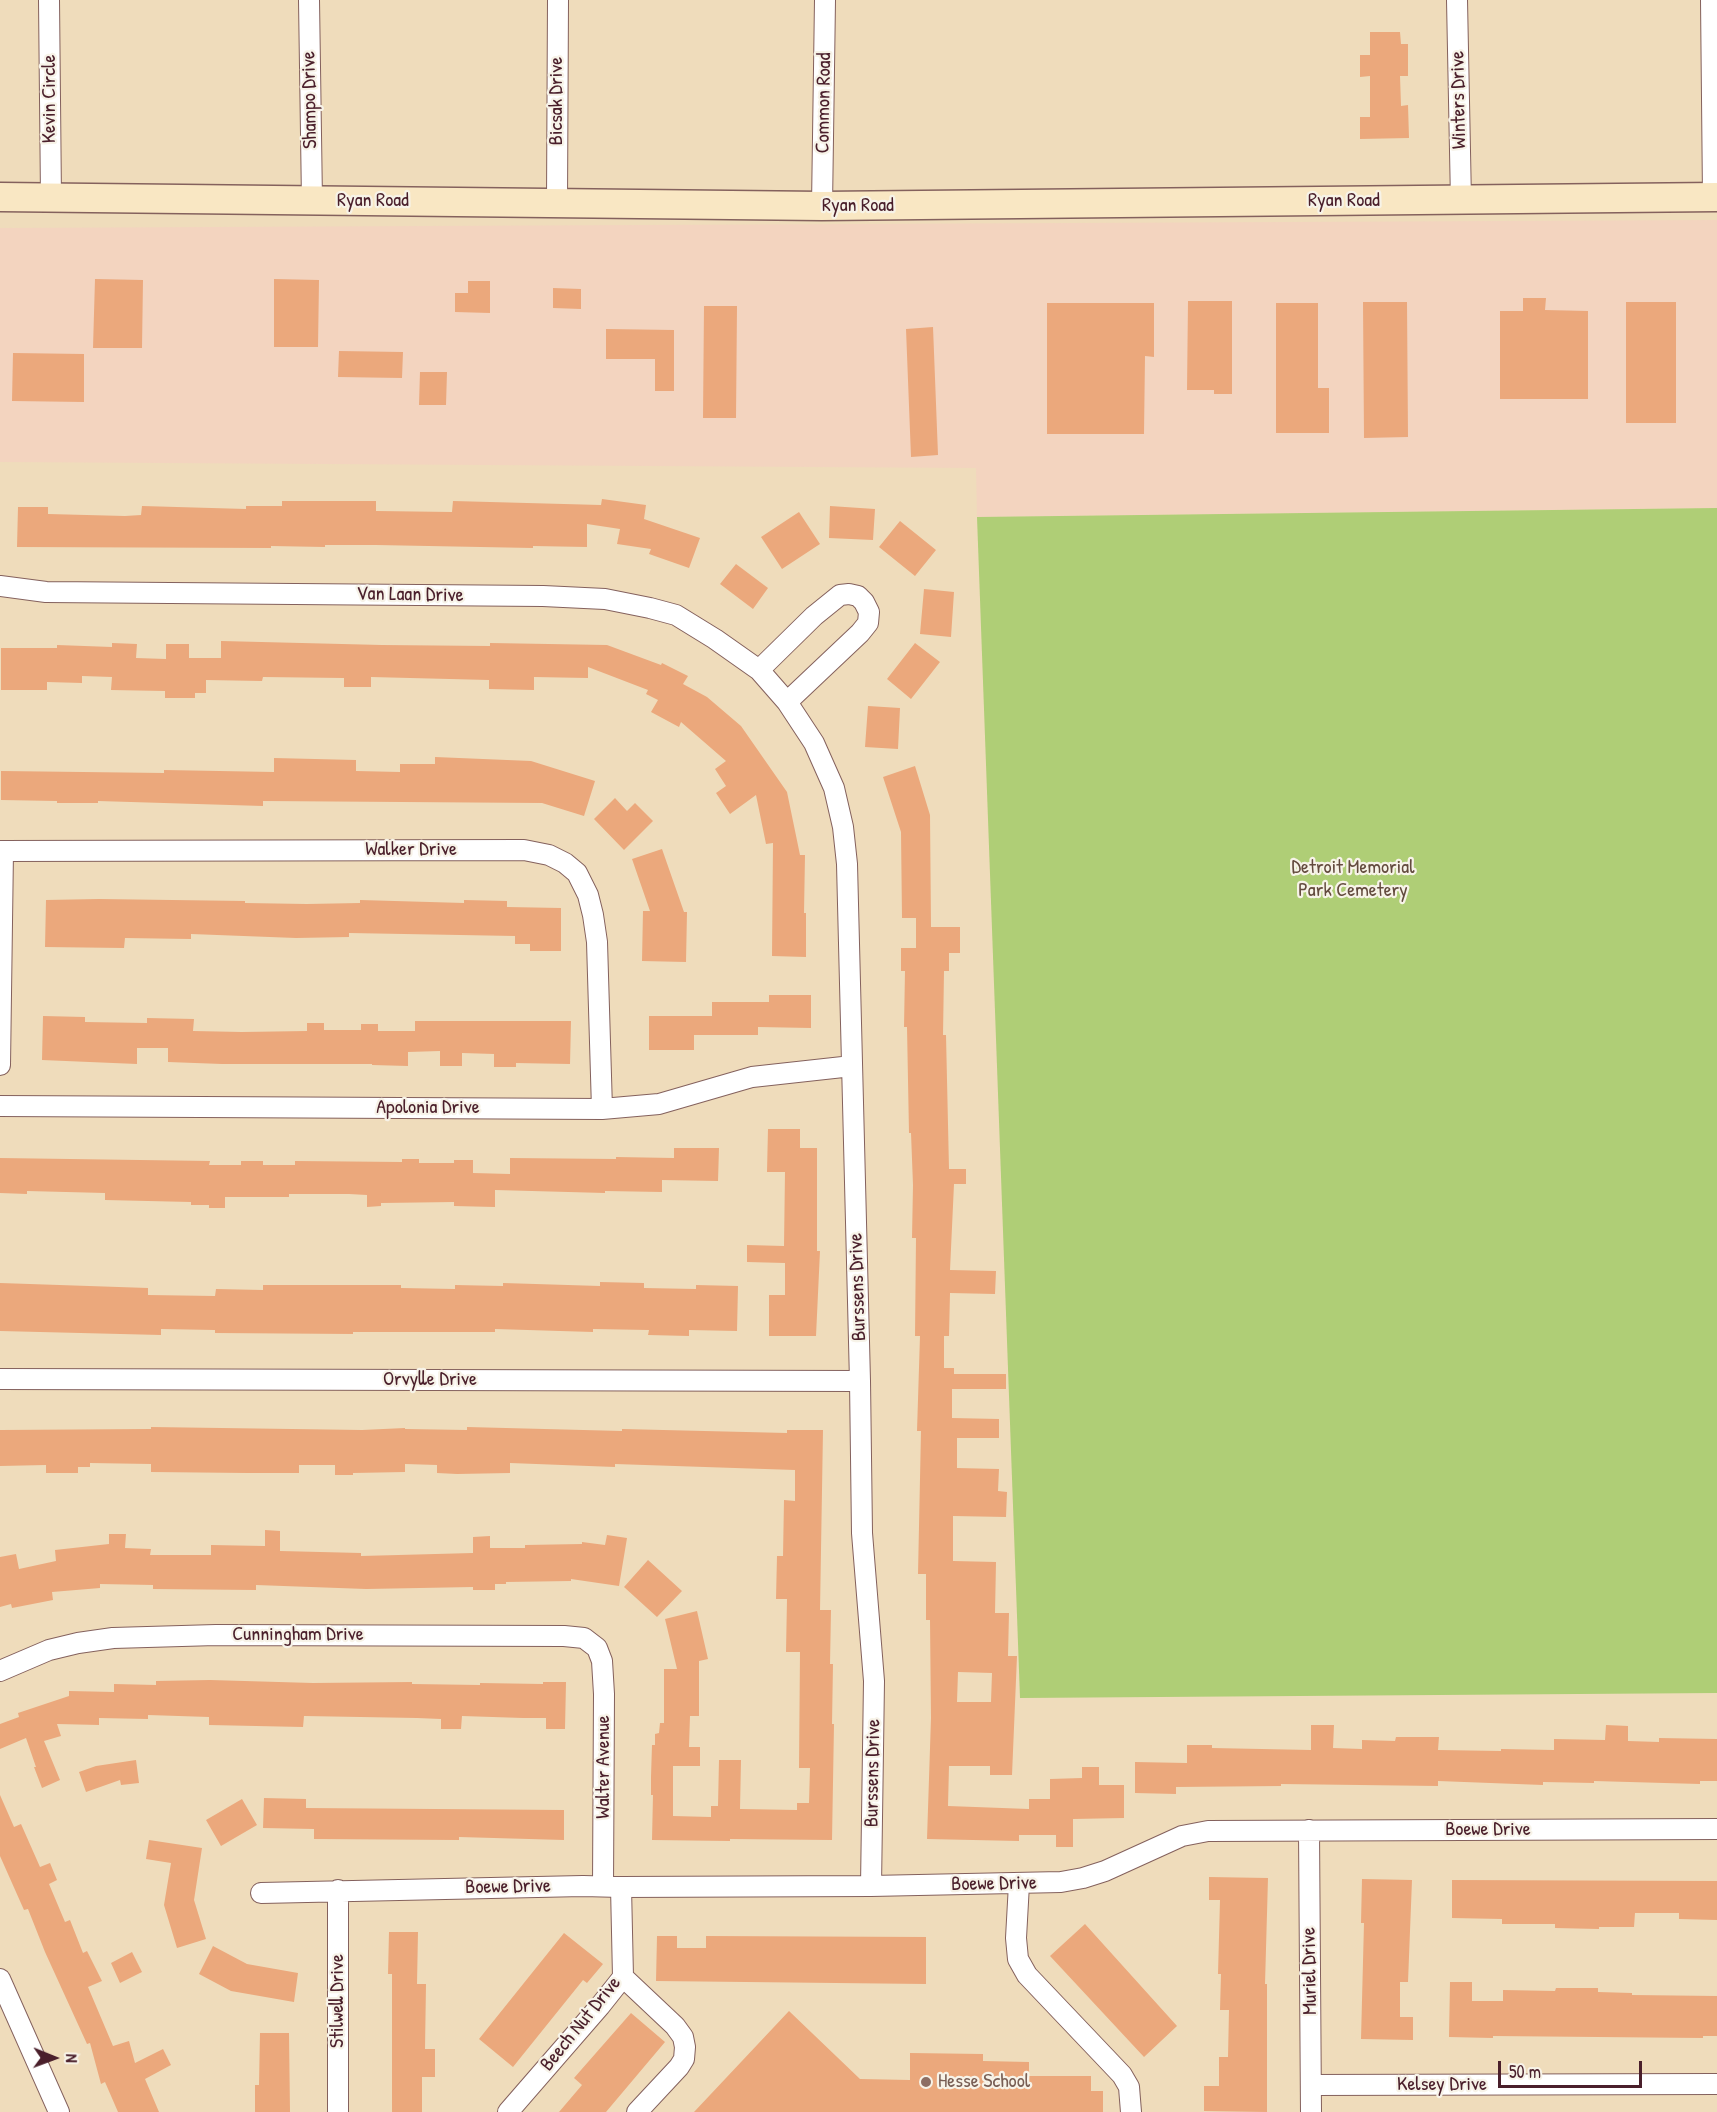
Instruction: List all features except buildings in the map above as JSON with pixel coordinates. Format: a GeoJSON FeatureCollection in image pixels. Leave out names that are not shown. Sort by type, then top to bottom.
{"type":"FeatureCollection","features":[{"type":"Feature","properties":{"kind":"main road","name":"Ryan Road"},"geometry":{"type":"LineString","coordinates":[[0,197],[822,206],[1715,197]]}},
{"type":"Feature","properties":{"kind":"street","name":"Kevin Circle"},"geometry":{"type":"LineString","coordinates":[[49,0],[51,198]]}},
{"type":"Feature","properties":{"kind":"street","name":"Shampo Drive"},"geometry":{"type":"LineString","coordinates":[[309,0],[312,201]]}},
{"type":"Feature","properties":{"kind":"street","name":"Bicsak Drive"},"geometry":{"type":"LineString","coordinates":[[557,202],[558,0]]}},
{"type":"Feature","properties":{"kind":"street","name":"Common Road"},"geometry":{"type":"LineString","coordinates":[[822,206],[825,0]]}},
{"type":"Feature","properties":{"kind":"street","name":"Winters Drive"},"geometry":{"type":"LineString","coordinates":[[1457,0],[1461,201]]}},
{"type":"Feature","properties":{"kind":"street"},"geometry":{"type":"LineString","coordinates":[[1711,0],[1715,197]]}},
{"type":"Feature","properties":{"kind":"street","name":"Van Laan Drive"},"geometry":{"type":"LineString","coordinates":[[0,586],[46,592],[543,596],[605,599],[676,615],[759,670],[787,702]]}},
{"type":"Feature","properties":{"kind":"street"},"geometry":{"type":"LineString","coordinates":[[759,670],[814,616],[840,595],[858,596],[864,602],[869,612],[868,623],[787,702]]}},
{"type":"Feature","properties":{"kind":"street","name":"Burssens Drive"},"geometry":{"type":"LineString","coordinates":[[787,702],[814,743],[834,788],[843,827],[847,864],[862,1533],[874,1681],[871,1886]]}},
{"type":"Feature","properties":{"kind":"street","name":"Walker Drive"},"geometry":{"type":"LineString","coordinates":[[2,851],[524,850],[549,855],[565,863],[577,873],[588,895],[593,915],[597,942],[602,1109]]}},
{"type":"Feature","properties":{"kind":"street"},"geometry":{"type":"LineString","coordinates":[[0,1065],[2,851]]}},
{"type":"Feature","properties":{"kind":"street","name":"Apolonia Drive"},"geometry":{"type":"LineString","coordinates":[[0,1106],[602,1109],[659,1104],[752,1077],[852,1066]]}},
{"type":"Feature","properties":{"kind":"street","name":"Orvylle Drive"},"geometry":{"type":"LineString","coordinates":[[0,1379],[860,1381]]}},
{"type":"Feature","properties":{"kind":"street","name":"Cunningham Drive"},"geometry":{"type":"LineString","coordinates":[[0,1671],[49,1650],[113,1638],[216,1635],[564,1636],[584,1638],[597,1648]]}},
{"type":"Feature","properties":{"kind":"street","name":"Walter Avenue"},"geometry":{"type":"LineString","coordinates":[[597,1648],[602,1661],[612,1887]]}},
{"type":"Feature","properties":{"kind":"street","name":"Boewe Drive"},"geometry":{"type":"LineString","coordinates":[[261,1893],[338,1890],[1019,1884],[1060,1882],[1083,1878],[1105,1871],[1182,1836],[1208,1831],[1717,1829]]}},
{"type":"Feature","properties":{"kind":"street","name":"Muriel Drive"},"geometry":{"type":"LineString","coordinates":[[1309,1830],[1311,2112]]}},
{"type":"Feature","properties":{"kind":"street"},"geometry":{"type":"LineString","coordinates":[[1019,1884],[1016,1938],[1018,1959],[1027,1975],[1122,2075],[1129,2087],[1131,2112]]}},
{"type":"Feature","properties":{"kind":"street","name":"Beech Nut Drive"},"geometry":{"type":"LineString","coordinates":[[508,2112],[623,1977],[612,1887]]}},
{"type":"Feature","properties":{"kind":"street","name":"Stilwell Drive"},"geometry":{"type":"LineString","coordinates":[[338,1890],[338,2112]]}},
{"type":"Feature","properties":{"kind":"street"},"geometry":{"type":"LineString","coordinates":[[623,1977],[675,2026],[683,2037],[685,2047],[684,2059],[679,2067],[637,2112]]}},
{"type":"Feature","properties":{"kind":"street"},"geometry":{"type":"LineString","coordinates":[[0,1979],[59,2112]]}},
{"type":"Feature","properties":{"kind":"street","name":"Kelsey Drive"},"geometry":{"type":"LineString","coordinates":[[1311,2085],[1717,2084]]}},
{"type":"Feature","properties":{"kind":"shaded area"},"geometry":{"type":"Polygon","coordinates":[[[1717,220],[1717,508],[977,517],[976,468],[0,462],[0,228],[1717,220]]]}},
{"type":"Feature","properties":{"kind":"green space","name":"Detroit Memorial Park Cemetery"},"geometry":{"type":"Polygon","coordinates":[[[1717,508],[1717,1693],[1020,1698],[977,517],[1717,508]]]}},
{"type":"Feature","properties":{"kind":"place","name":"Hesse School"},"geometry":{"type":"Point","coordinates":[926,2082]}}]}
